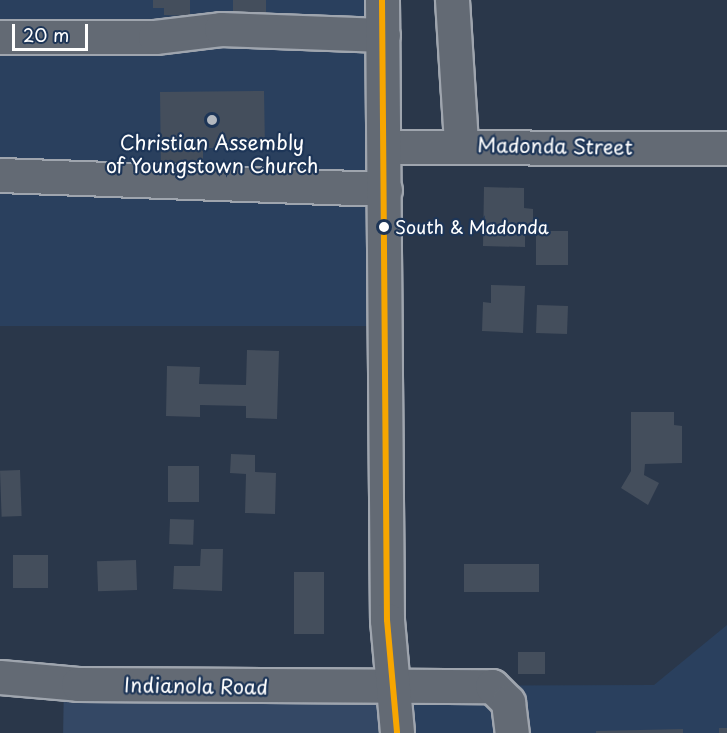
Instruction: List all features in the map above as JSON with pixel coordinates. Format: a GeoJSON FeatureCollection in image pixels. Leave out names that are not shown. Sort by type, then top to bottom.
{"type":"FeatureCollection","features":[{"type":"Feature","properties":{"kind":"main road"},"geometry":{"type":"LineString","coordinates":[[382,0],[385,189],[383,435],[387,629],[397,733]]}},
{"type":"Feature","properties":{"kind":"main road"},"geometry":{"type":"LineString","coordinates":[[452,0],[460,145]]}},
{"type":"Feature","properties":{"kind":"main road"},"geometry":{"type":"LineString","coordinates":[[0,37],[155,37],[221,29],[383,35]]}},
{"type":"Feature","properties":{"kind":"main road","name":"Madonda Street"},"geometry":{"type":"LineString","coordinates":[[384,147],[460,145],[727,147]]}},
{"type":"Feature","properties":{"kind":"main road"},"geometry":{"type":"LineString","coordinates":[[0,175],[385,189]]}},
{"type":"Feature","properties":{"kind":"main road","name":"Indianola Road"},"geometry":{"type":"LineString","coordinates":[[0,677],[78,684],[492,686],[508,702],[512,733]]}},
{"type":"Feature","properties":{"kind":"shaded area"},"geometry":{"type":"Polygon","coordinates":[[[0,0],[382,0],[382,326],[0,326],[0,0]]]}},
{"type":"Feature","properties":{"kind":"shaded area"},"geometry":{"type":"Polygon","coordinates":[[[727,625],[727,733],[397,733],[393,686],[654,685],[727,625]]]}},
{"type":"Feature","properties":{"kind":"shaded area"},"geometry":{"type":"Polygon","coordinates":[[[64,682],[393,688],[392,733],[63,733],[64,682]]]}},
{"type":"Feature","properties":{"kind":"building"},"geometry":{"type":"Polygon","coordinates":[[[153,0],[190,0],[190,16],[164,15],[164,8],[153,8],[153,0]]]}},
{"type":"Feature","properties":{"kind":"building"},"geometry":{"type":"Polygon","coordinates":[[[233,0],[266,0],[266,17],[233,17],[233,0]]]}},
{"type":"Feature","properties":{"kind":"building","name":"Christian Assembly of Youngstown Church"},"geometry":{"type":"Polygon","coordinates":[[[264,91],[265,148],[203,148],[203,172],[161,173],[160,92],[264,91]]]}},
{"type":"Feature","properties":{"kind":"building"},"geometry":{"type":"Polygon","coordinates":[[[484,187],[524,188],[524,208],[533,209],[533,228],[525,228],[525,247],[483,246],[484,187]]]}},
{"type":"Feature","properties":{"kind":"building"},"geometry":{"type":"Polygon","coordinates":[[[536,231],[568,231],[568,265],[536,265],[536,231]]]}},
{"type":"Feature","properties":{"kind":"building"},"geometry":{"type":"Polygon","coordinates":[[[491,285],[525,286],[523,333],[482,331],[483,302],[491,303],[491,285]]]}},
{"type":"Feature","properties":{"kind":"building"},"geometry":{"type":"Polygon","coordinates":[[[537,305],[568,306],[567,334],[536,333],[537,305]]]}},
{"type":"Feature","properties":{"kind":"building"},"geometry":{"type":"Polygon","coordinates":[[[247,350],[279,351],[277,419],[246,418],[246,406],[200,405],[200,417],[166,416],[167,366],[200,367],[199,384],[246,385],[247,350]]]}},
{"type":"Feature","properties":{"kind":"building"},"geometry":{"type":"Polygon","coordinates":[[[631,412],[674,412],[674,425],[682,426],[682,463],[645,464],[644,475],[659,483],[648,505],[621,488],[631,471],[631,412]]]}},
{"type":"Feature","properties":{"kind":"building"},"geometry":{"type":"Polygon","coordinates":[[[231,454],[255,455],[255,472],[276,473],[275,514],[245,513],[246,474],[230,473],[231,454]]]}},
{"type":"Feature","properties":{"kind":"building"},"geometry":{"type":"Polygon","coordinates":[[[168,466],[199,466],[199,502],[168,502],[168,466]]]}},
{"type":"Feature","properties":{"kind":"building"},"geometry":{"type":"Polygon","coordinates":[[[20,470],[22,516],[2,517],[0,471],[20,470]]]}},
{"type":"Feature","properties":{"kind":"building"},"geometry":{"type":"Polygon","coordinates":[[[170,519],[194,520],[193,545],[169,544],[170,519]]]}},
{"type":"Feature","properties":{"kind":"building"},"geometry":{"type":"Polygon","coordinates":[[[201,549],[223,549],[222,591],[173,589],[174,566],[200,566],[201,549]]]}},
{"type":"Feature","properties":{"kind":"building"},"geometry":{"type":"Polygon","coordinates":[[[13,555],[48,555],[48,588],[13,588],[13,555]]]}},
{"type":"Feature","properties":{"kind":"building"},"geometry":{"type":"Polygon","coordinates":[[[136,560],[137,590],[98,591],[97,561],[136,560]]]}},
{"type":"Feature","properties":{"kind":"building"},"geometry":{"type":"Polygon","coordinates":[[[464,564],[539,564],[539,592],[464,592],[464,564]]]}},
{"type":"Feature","properties":{"kind":"building"},"geometry":{"type":"Polygon","coordinates":[[[294,572],[324,572],[324,634],[294,634],[294,572]]]}},
{"type":"Feature","properties":{"kind":"building"},"geometry":{"type":"Polygon","coordinates":[[[518,652],[545,652],[545,674],[518,674],[518,652]]]}},
{"type":"Feature","properties":{"kind":"building"},"geometry":{"type":"Polygon","coordinates":[[[719,728],[727,728],[727,733],[719,733],[719,728]]]}},
{"type":"Feature","properties":{"kind":"building"},"geometry":{"type":"Polygon","coordinates":[[[683,729],[683,733],[596,733],[596,731],[683,729]]]}},
{"type":"Feature","properties":{"kind":"transit line"},"geometry":{"type":"LineString","coordinates":[[382,0],[387,620],[397,733]]}},
{"type":"Feature","properties":{"kind":"place","name":"Christian Assembly of Youngstown Church"},"geometry":{"type":"Point","coordinates":[212,120]}},
{"type":"Feature","properties":{"kind":"place","name":"South & Madonda"},"geometry":{"type":"Point","coordinates":[384,227]}}]}
